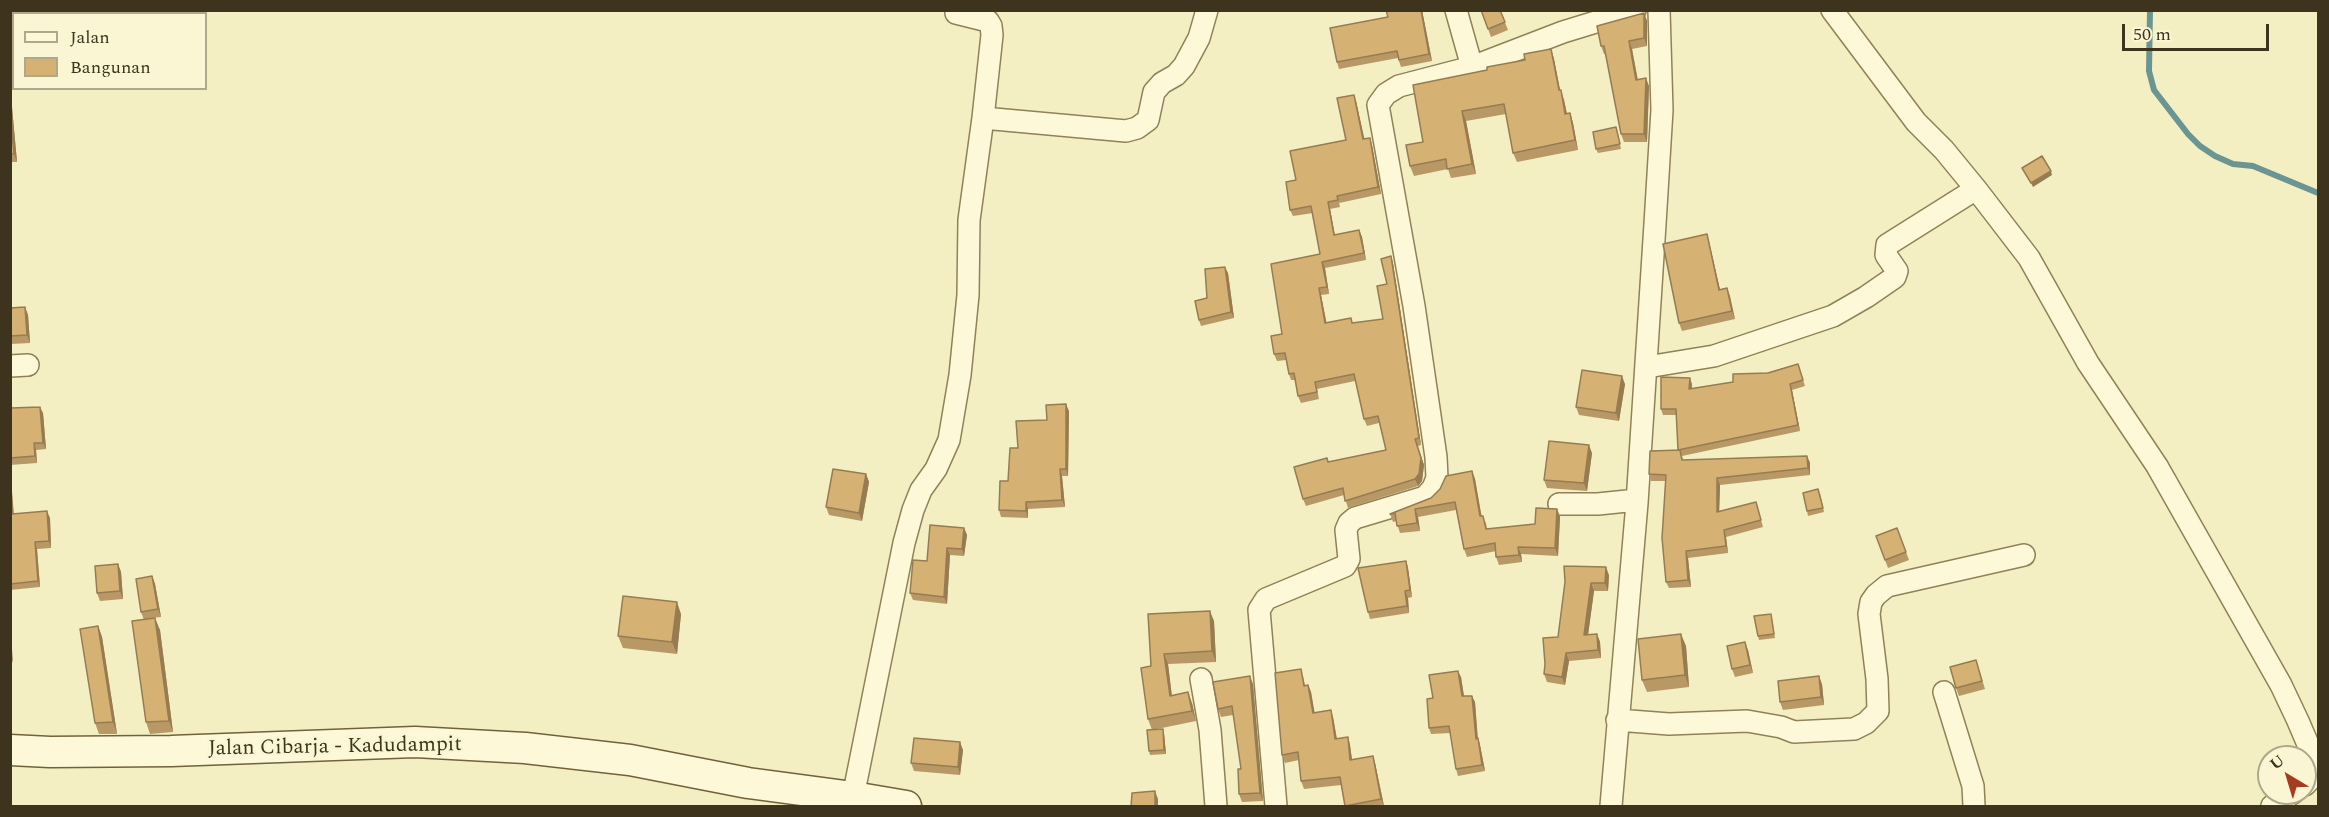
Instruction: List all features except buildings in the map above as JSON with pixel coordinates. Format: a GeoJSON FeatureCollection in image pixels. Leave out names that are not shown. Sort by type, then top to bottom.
{"type":"FeatureCollection","features":[{"type":"Feature","properties":{"kind":"street"},"geometry":{"type":"LineString","coordinates":[[982,118],[1126,131],[1137,128],[1148,120],[1154,92],[1184,66],[1199,38],[1207,10]]}},
{"type":"Feature","properties":{"kind":"street"},"geometry":{"type":"LineString","coordinates":[[1456,10],[1472,67]]}},
{"type":"Feature","properties":{"kind":"street"},"geometry":{"type":"LineString","coordinates":[[1276,807],[1259,610],[1266,599],[1345,566],[1349,559],[1346,530],[1355,518],[1425,497],[1433,488],[1437,478],[1414,306],[1378,105],[1386,94],[1399,86],[1472,67],[1563,32],[1635,10]]}},
{"type":"Feature","properties":{"kind":"street"},"geometry":{"type":"LineString","coordinates":[[1611,807],[1647,367],[1662,110],[1659,10]]}},
{"type":"Feature","properties":{"kind":"street"},"geometry":{"type":"LineString","coordinates":[[1832,10],[1916,122],[1944,150],[2029,258],[2088,363],[2157,466],[2281,685],[2308,745]]}},
{"type":"Feature","properties":{"kind":"street"},"geometry":{"type":"LineString","coordinates":[[853,797],[907,532],[921,490],[936,469],[949,440],[960,375],[968,295],[969,220],[992,35],[988,21],[956,14]]}},
{"type":"Feature","properties":{"kind":"street"},"geometry":{"type":"LineString","coordinates":[[1647,367],[1714,356],[1833,316],[1895,277],[1897,271],[1886,255],[1887,245],[1976,189]]}},
{"type":"Feature","properties":{"kind":"street"},"geometry":{"type":"LineString","coordinates":[[1559,504],[1598,504],[1637,500]]}},
{"type":"Feature","properties":{"kind":"street"},"geometry":{"type":"LineString","coordinates":[[1617,720],[1669,724],[1747,721],[1781,727],[1794,732],[1809,733],[1854,729],[1866,723],[1878,711],[1878,690],[1869,614],[1871,602],[1876,595],[1887,586],[2024,555]]}},
{"type":"Feature","properties":{"kind":"street"},"geometry":{"type":"LineString","coordinates":[[1201,679],[1210,730],[1216,807]]}},
{"type":"Feature","properties":{"kind":"street"},"geometry":{"type":"LineString","coordinates":[[1944,692],[1973,786],[1974,807]]}},
{"type":"Feature","properties":{"kind":"street","name":"Jalan Cibarja - Kadudampit"},"geometry":{"type":"LineString","coordinates":[[10,750],[171,752],[426,742],[525,748],[630,760],[748,783],[853,797],[906,807]]}},
{"type":"Feature","properties":{"kind":"waterway"},"geometry":{"type":"LineString","coordinates":[[2150,10],[2149,71],[2154,90],[2188,134],[2215,156],[2233,164],[2253,166],[2318,193]]}}]}
